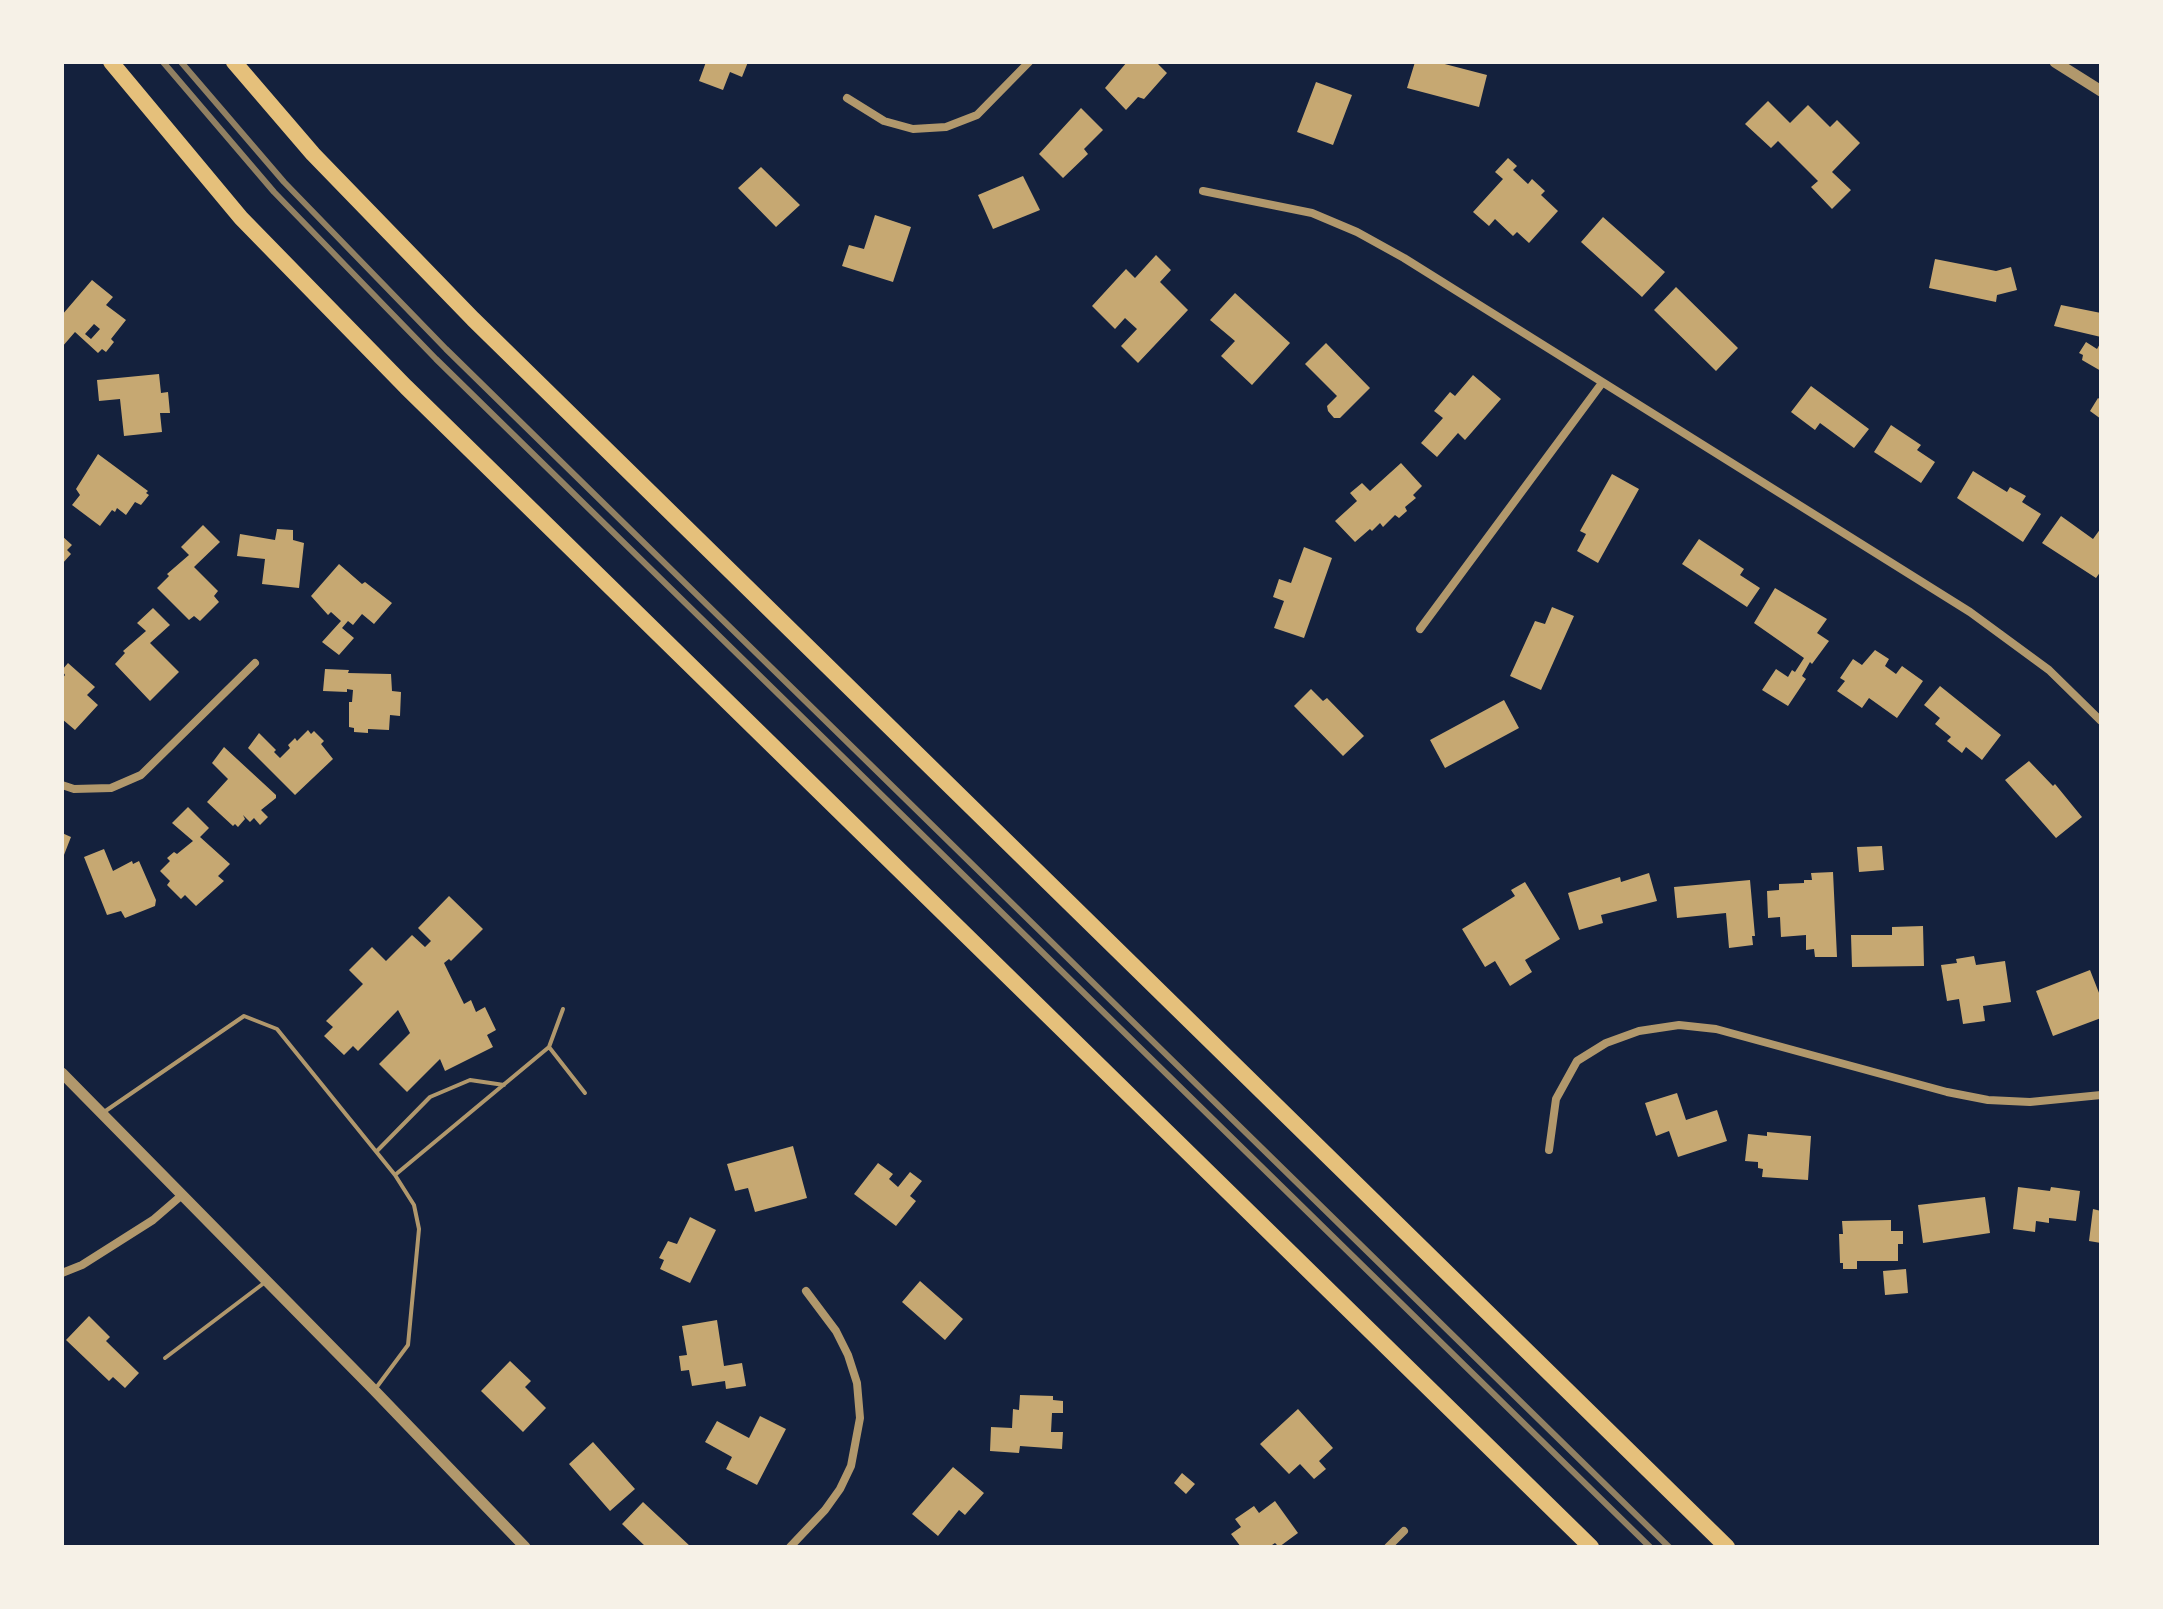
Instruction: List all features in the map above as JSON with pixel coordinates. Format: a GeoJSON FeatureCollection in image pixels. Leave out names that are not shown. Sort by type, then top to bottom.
{"type":"FeatureCollection","features":[{"type":"Feature","properties":{"kind":"highway"},"geometry":{"type":"LineString","coordinates":[[111,62],[241,218],[406,387],[1591,1547]]}},
{"type":"Feature","properties":{"kind":"highway"},"geometry":{"type":"LineString","coordinates":[[234,62],[313,154],[473,319],[1727,1547]]}},
{"type":"Feature","properties":{"kind":"street"},"geometry":{"type":"LineString","coordinates":[[847,98],[884,121],[913,129],[946,127],[977,115],[1029,62]]}},
{"type":"Feature","properties":{"kind":"street"},"geometry":{"type":"LineString","coordinates":[[2055,62],[2101,91]]}},
{"type":"Feature","properties":{"kind":"street"},"geometry":{"type":"LineString","coordinates":[[1203,191],[1312,213],[1357,232],[1404,258],[1970,612],[2049,670],[2101,721]]}},
{"type":"Feature","properties":{"kind":"street"},"geometry":{"type":"LineString","coordinates":[[1420,629],[1602,383]]}},
{"type":"Feature","properties":{"kind":"street"},"geometry":{"type":"LineString","coordinates":[[62,785],[74,789],[111,788],[141,775],[255,663]]}},
{"type":"Feature","properties":{"kind":"street"},"geometry":{"type":"LineString","coordinates":[[1549,1150],[1556,1099],[1577,1061],[1606,1043],[1639,1031],[1679,1025],[1716,1029],[1947,1092],[1988,1100],[2030,1102],[2101,1095]]}},
{"type":"Feature","properties":{"kind":"street"},"geometry":{"type":"LineString","coordinates":[[62,1073],[374,1390],[517,1544]]}},
{"type":"Feature","properties":{"kind":"street"},"geometry":{"type":"LineString","coordinates":[[62,1273],[82,1265],[153,1220],[182,1195]]}},
{"type":"Feature","properties":{"kind":"street"},"geometry":{"type":"LineString","coordinates":[[790,1547],[840,1489],[854,1455],[860,1418],[857,1383],[848,1355],[836,1331],[806,1291]]}},
{"type":"Feature","properties":{"kind":"street"},"geometry":{"type":"LineString","coordinates":[[1388,1547],[1404,1531]]}},
{"type":"Feature","properties":{"kind":"lane"},"geometry":{"type":"LineString","coordinates":[[395,1175],[549,1047],[563,1009]]}},
{"type":"Feature","properties":{"kind":"lane"},"geometry":{"type":"LineString","coordinates":[[102,1113],[244,1016],[277,1029],[395,1175],[414,1205],[419,1229],[408,1345],[374,1390]]}},
{"type":"Feature","properties":{"kind":"lane"},"geometry":{"type":"LineString","coordinates":[[549,1047],[585,1093]]}},
{"type":"Feature","properties":{"kind":"lane"},"geometry":{"type":"LineString","coordinates":[[376,1151],[430,1097],[470,1080],[504,1085]]}},
{"type":"Feature","properties":{"kind":"lane"},"geometry":{"type":"LineString","coordinates":[[165,1358],[266,1282]]}},
{"type":"Feature","properties":{"kind":"building"},"geometry":{"type":"Polygon","coordinates":[[[706,62],[748,62],[742,77],[730,72],[723,90],[699,81],[706,62]]]}},
{"type":"Feature","properties":{"kind":"building"},"geometry":{"type":"Polygon","coordinates":[[[1127,62],[1160,62],[1158,64],[1167,73],[1144,99],[1138,97],[1126,110],[1105,88],[1127,62]]]}},
{"type":"Feature","properties":{"kind":"building"},"geometry":{"type":"Polygon","coordinates":[[[1415,62],[1437,62],[1487,75],[1479,107],[1407,88],[1415,62]]]}},
{"type":"Feature","properties":{"kind":"building"},"geometry":{"type":"Polygon","coordinates":[[[1316,82],[1352,95],[1333,145],[1297,132],[1316,82]]]}},
{"type":"Feature","properties":{"kind":"building"},"geometry":{"type":"Polygon","coordinates":[[[1768,101],[1790,123],[1808,105],[1830,127],[1837,120],[1860,143],[1832,172],[1851,190],[1832,209],[1811,187],[1818,181],[1778,141],[1771,148],[1745,124],[1768,101]]]}},
{"type":"Feature","properties":{"kind":"building"},"geometry":{"type":"Polygon","coordinates":[[[1081,108],[1103,130],[1084,149],[1088,154],[1063,178],[1039,154],[1081,108]]]}},
{"type":"Feature","properties":{"kind":"building"},"geometry":{"type":"Polygon","coordinates":[[[1508,158],[1517,166],[1513,170],[1528,184],[1532,179],[1545,191],[1541,195],[1558,211],[1529,243],[1517,232],[1513,236],[1495,219],[1489,226],[1473,212],[1503,179],[1495,172],[1508,158]]]}},
{"type":"Feature","properties":{"kind":"building"},"geometry":{"type":"Polygon","coordinates":[[[761,167],[800,205],[776,227],[738,188],[761,167]]]}},
{"type":"Feature","properties":{"kind":"building"},"geometry":{"type":"Polygon","coordinates":[[[1023,176],[1040,210],[993,229],[978,195],[1023,176]]]}},
{"type":"Feature","properties":{"kind":"building"},"geometry":{"type":"Polygon","coordinates":[[[875,215],[911,227],[893,282],[842,266],[849,245],[864,249],[875,215]]]}},
{"type":"Feature","properties":{"kind":"building"},"geometry":{"type":"Polygon","coordinates":[[[1603,217],[1665,272],[1642,297],[1581,242],[1603,217]]]}},
{"type":"Feature","properties":{"kind":"building"},"geometry":{"type":"Polygon","coordinates":[[[1156,255],[1171,270],[1160,282],[1188,310],[1138,363],[1121,346],[1137,329],[1125,318],[1115,329],[1092,306],[1126,269],[1135,278],[1156,255]]]}},
{"type":"Feature","properties":{"kind":"building"},"geometry":{"type":"Polygon","coordinates":[[[1935,259],[1996,271],[2011,267],[2017,290],[1997,295],[1996,302],[1929,288],[1935,259]]]}},
{"type":"Feature","properties":{"kind":"building"},"geometry":{"type":"Polygon","coordinates":[[[92,280],[113,297],[106,305],[126,320],[111,339],[114,342],[106,352],[102,349],[98,353],[75,332],[62,347],[62,315],[92,280]],[[94,324],[85,334],[91,339],[100,329],[94,324]]]}},
{"type":"Feature","properties":{"kind":"building"},"geometry":{"type":"Polygon","coordinates":[[[1676,287],[1738,348],[1716,371],[1654,310],[1676,287]]]}},
{"type":"Feature","properties":{"kind":"building"},"geometry":{"type":"Polygon","coordinates":[[[1235,293],[1290,343],[1252,385],[1221,356],[1235,341],[1210,320],[1235,293]]]}},
{"type":"Feature","properties":{"kind":"building"},"geometry":{"type":"Polygon","coordinates":[[[2061,305],[2101,313],[2101,337],[2054,326],[2061,305]]]}},
{"type":"Feature","properties":{"kind":"building"},"geometry":{"type":"Polygon","coordinates":[[[2086,342],[2097,349],[2101,342],[2101,371],[2082,360],[2083,355],[2079,353],[2086,342]]]}},
{"type":"Feature","properties":{"kind":"building"},"geometry":{"type":"Polygon","coordinates":[[[1326,343],[1370,388],[1340,418],[1334,418],[1327,406],[1337,396],[1305,364],[1326,343]]]}},
{"type":"Feature","properties":{"kind":"building"},"geometry":{"type":"Polygon","coordinates":[[[159,374],[161,393],[168,392],[170,413],[160,413],[162,432],[124,436],[120,399],[99,401],[97,380],[159,374]]]}},
{"type":"Feature","properties":{"kind":"building"},"geometry":{"type":"Polygon","coordinates":[[[1473,375],[1501,399],[1465,440],[1458,433],[1437,457],[1421,443],[1443,418],[1434,411],[1450,392],[1455,396],[1473,375]]]}},
{"type":"Feature","properties":{"kind":"building"},"geometry":{"type":"Polygon","coordinates":[[[1811,386],[1869,429],[1854,448],[1820,423],[1815,430],[1791,412],[1811,386]]]}},
{"type":"Feature","properties":{"kind":"building"},"geometry":{"type":"Polygon","coordinates":[[[2098,398],[2101,400],[2101,419],[2090,411],[2098,398]]]}},
{"type":"Feature","properties":{"kind":"building"},"geometry":{"type":"Polygon","coordinates":[[[1891,425],[1921,445],[1917,450],[1935,462],[1921,483],[1874,452],[1891,425]]]}},
{"type":"Feature","properties":{"kind":"building"},"geometry":{"type":"Polygon","coordinates":[[[98,454],[148,491],[146,493],[149,495],[141,505],[135,502],[126,515],[117,508],[115,512],[112,510],[100,526],[72,505],[80,495],[76,489],[98,454]]]}},
{"type":"Feature","properties":{"kind":"building"},"geometry":{"type":"Polygon","coordinates":[[[1401,463],[1422,486],[1413,495],[1416,498],[1405,507],[1407,511],[1399,518],[1395,515],[1383,527],[1380,523],[1355,542],[1335,521],[1357,501],[1350,493],[1362,483],[1370,491],[1401,463]]]}},
{"type":"Feature","properties":{"kind":"building"},"geometry":{"type":"Polygon","coordinates":[[[1973,471],[2007,492],[2010,487],[2026,496],[2022,502],[2041,514],[2023,542],[1957,498],[1973,471]]]}},
{"type":"Feature","properties":{"kind":"building"},"geometry":{"type":"Polygon","coordinates":[[[1612,474],[1639,489],[1598,563],[1577,551],[1586,534],[1580,531],[1612,474]]]}},
{"type":"Feature","properties":{"kind":"building"},"geometry":{"type":"Polygon","coordinates":[[[2061,516],[2093,539],[2101,528],[2101,571],[2096,578],[2042,543],[2061,516]]]}},
{"type":"Feature","properties":{"kind":"building"},"geometry":{"type":"Polygon","coordinates":[[[203,525],[220,542],[194,567],[218,591],[214,596],[219,602],[200,621],[194,616],[189,620],[157,588],[169,576],[167,574],[189,555],[181,547],[203,525]]]}},
{"type":"Feature","properties":{"kind":"building"},"geometry":{"type":"Polygon","coordinates":[[[277,529],[293,530],[293,540],[304,543],[299,588],[262,584],[265,559],[237,556],[240,534],[275,540],[277,529]]]}},
{"type":"Feature","properties":{"kind":"building"},"geometry":{"type":"Polygon","coordinates":[[[62,536],[72,545],[67,550],[71,554],[62,564],[62,536]]]}},
{"type":"Feature","properties":{"kind":"building"},"geometry":{"type":"Polygon","coordinates":[[[1699,539],[1744,569],[1740,575],[1760,588],[1747,607],[1682,564],[1699,539]]]}},
{"type":"Feature","properties":{"kind":"building"},"geometry":{"type":"Polygon","coordinates":[[[1304,547],[1332,558],[1304,638],[1274,628],[1284,601],[1273,597],[1279,579],[1291,583],[1304,547]]]}},
{"type":"Feature","properties":{"kind":"building"},"geometry":{"type":"Polygon","coordinates":[[[339,564],[362,584],[365,582],[392,603],[374,624],[362,614],[353,625],[348,621],[342,628],[354,638],[339,655],[322,642],[341,621],[331,612],[328,615],[311,596],[339,564]]]}},
{"type":"Feature","properties":{"kind":"building"},"geometry":{"type":"Polygon","coordinates":[[[1775,588],[1827,619],[1817,633],[1829,641],[1812,664],[1810,662],[1802,676],[1806,679],[1788,706],[1762,690],[1776,669],[1788,677],[1804,658],[1754,623],[1775,588]]]}},
{"type":"Feature","properties":{"kind":"building"},"geometry":{"type":"Polygon","coordinates":[[[1552,607],[1574,616],[1541,690],[1510,676],[1535,621],[1545,624],[1552,607]]]}},
{"type":"Feature","properties":{"kind":"building"},"geometry":{"type":"Polygon","coordinates":[[[153,608],[170,625],[150,643],[179,672],[150,701],[115,664],[125,653],[123,651],[146,631],[137,623],[153,608]]]}},
{"type":"Feature","properties":{"kind":"building"},"geometry":{"type":"Polygon","coordinates":[[[1875,650],[1889,659],[1885,666],[1896,674],[1902,666],[1923,681],[1897,718],[1869,698],[1862,708],[1837,691],[1845,681],[1840,678],[1853,659],[1862,665],[1875,650]]]}},
{"type":"Feature","properties":{"kind":"building"},"geometry":{"type":"Polygon","coordinates":[[[68,663],[95,687],[87,695],[98,705],[75,730],[62,719],[62,679],[65,675],[62,670],[68,663]]]}},
{"type":"Feature","properties":{"kind":"building"},"geometry":{"type":"Polygon","coordinates":[[[325,669],[391,674],[392,691],[401,692],[400,716],[390,715],[389,730],[354,732],[354,728],[349,727],[349,702],[352,702],[353,690],[323,691],[325,669]]]}},
{"type":"Feature","properties":{"kind":"building"},"geometry":{"type":"Polygon","coordinates":[[[1940,686],[2001,735],[1982,760],[1966,747],[1962,753],[1947,741],[1951,737],[1935,724],[1940,718],[1924,705],[1940,686]]]}},
{"type":"Feature","properties":{"kind":"building"},"geometry":{"type":"Polygon","coordinates":[[[1311,689],[1323,701],[1327,698],[1364,736],[1343,756],[1294,706],[1311,689]]]}},
{"type":"Feature","properties":{"kind":"building"},"geometry":{"type":"Polygon","coordinates":[[[1504,700],[1519,728],[1445,768],[1430,740],[1504,700]]]}},
{"type":"Feature","properties":{"kind":"building"},"geometry":{"type":"Polygon","coordinates":[[[308,730],[311,734],[314,731],[324,741],[321,744],[333,759],[295,795],[248,748],[259,733],[280,758],[295,738],[297,741],[308,730]]]}},
{"type":"Feature","properties":{"kind":"building"},"geometry":{"type":"Polygon","coordinates":[[[224,747],[276,795],[261,810],[268,817],[260,825],[254,818],[250,822],[243,815],[245,819],[238,827],[233,826],[207,802],[228,779],[212,763],[224,747]]]}},
{"type":"Feature","properties":{"kind":"building"},"geometry":{"type":"Polygon","coordinates":[[[2029,761],[2053,786],[2055,784],[2082,817],[2056,838],[2005,780],[2029,761]]]}},
{"type":"Feature","properties":{"kind":"building"},"geometry":{"type":"Polygon","coordinates":[[[188,807],[209,828],[200,837],[230,864],[218,876],[224,881],[196,906],[185,895],[181,899],[167,885],[170,881],[160,871],[170,861],[167,858],[193,841],[172,823],[188,807]]]}},
{"type":"Feature","properties":{"kind":"building"},"geometry":{"type":"Polygon","coordinates":[[[62,833],[71,837],[62,860],[62,833]]]}},
{"type":"Feature","properties":{"kind":"building"},"geometry":{"type":"Polygon","coordinates":[[[1882,846],[1884,870],[1859,872],[1857,847],[1882,846]]]}},
{"type":"Feature","properties":{"kind":"building"},"geometry":{"type":"Polygon","coordinates":[[[104,849],[113,871],[132,861],[133,864],[139,861],[156,900],[155,906],[125,918],[121,911],[107,915],[84,857],[104,849]]]}},
{"type":"Feature","properties":{"kind":"building"},"geometry":{"type":"Polygon","coordinates":[[[1833,872],[1837,957],[1815,957],[1814,949],[1806,950],[1806,935],[1781,937],[1780,917],[1768,918],[1767,891],[1779,890],[1779,884],[1812,880],[1811,873],[1833,872]]]}},
{"type":"Feature","properties":{"kind":"building"},"geometry":{"type":"Polygon","coordinates":[[[1649,873],[1657,901],[1601,915],[1603,923],[1579,930],[1568,893],[1620,877],[1621,882],[1649,873]]]}},
{"type":"Feature","properties":{"kind":"building"},"geometry":{"type":"Polygon","coordinates":[[[1750,880],[1755,936],[1752,936],[1753,945],[1729,948],[1726,913],[1677,918],[1674,887],[1750,880]]]}},
{"type":"Feature","properties":{"kind":"building"},"geometry":{"type":"Polygon","coordinates":[[[1525,882],[1560,939],[1525,960],[1532,972],[1510,986],[1495,961],[1485,967],[1462,929],[1515,896],[1511,890],[1525,882]]]}},
{"type":"Feature","properties":{"kind":"building"},"geometry":{"type":"Polygon","coordinates":[[[449,896],[483,929],[451,961],[449,959],[444,963],[464,1004],[471,1000],[476,1012],[485,1007],[496,1030],[487,1035],[493,1047],[445,1071],[440,1059],[407,1092],[379,1064],[410,1033],[398,1010],[358,1051],[353,1046],[344,1055],[324,1036],[333,1027],[326,1021],[363,984],[349,970],[372,947],[386,961],[412,935],[425,947],[431,941],[418,928],[449,896]]]}},
{"type":"Feature","properties":{"kind":"building"},"geometry":{"type":"Polygon","coordinates":[[[1923,926],[1924,966],[1852,967],[1851,935],[1892,935],[1892,927],[1923,926]]]}},
{"type":"Feature","properties":{"kind":"building"},"geometry":{"type":"Polygon","coordinates":[[[1974,956],[1976,965],[2005,961],[2011,1002],[1983,1006],[1985,1021],[1963,1024],[1959,999],[1947,1001],[1941,965],[1974,956]]]}},
{"type":"Feature","properties":{"kind":"building"},"geometry":{"type":"Polygon","coordinates":[[[2090,970],[2101,998],[2101,1018],[2053,1036],[2036,991],[2090,970]]]}},
{"type":"Feature","properties":{"kind":"building"},"geometry":{"type":"Polygon","coordinates":[[[1677,1093],[1686,1120],[1717,1110],[1727,1141],[1678,1157],[1669,1131],[1656,1136],[1645,1103],[1677,1093]]]}},
{"type":"Feature","properties":{"kind":"building"},"geometry":{"type":"Polygon","coordinates":[[[1767,1132],[1811,1136],[1808,1180],[1762,1177],[1763,1169],[1758,1168],[1758,1162],[1745,1161],[1748,1134],[1767,1136],[1767,1132]]]}},
{"type":"Feature","properties":{"kind":"building"},"geometry":{"type":"Polygon","coordinates":[[[793,1146],[807,1198],[755,1212],[748,1188],[735,1191],[727,1164],[793,1146]]]}},
{"type":"Feature","properties":{"kind":"building"},"geometry":{"type":"Polygon","coordinates":[[[878,1163],[893,1174],[889,1179],[898,1187],[910,1172],[922,1181],[910,1196],[916,1201],[896,1226],[854,1194],[878,1163]]]}},
{"type":"Feature","properties":{"kind":"building"},"geometry":{"type":"Polygon","coordinates":[[[2018,1187],[2080,1191],[2076,1221],[2049,1218],[2049,1223],[2036,1221],[2035,1232],[2013,1229],[2018,1187]]]}},
{"type":"Feature","properties":{"kind":"building"},"geometry":{"type":"Polygon","coordinates":[[[1985,1197],[1990,1233],[1923,1243],[1918,1205],[1985,1197]]]}},
{"type":"Feature","properties":{"kind":"building"},"geometry":{"type":"Polygon","coordinates":[[[2093,1209],[2101,1211],[2101,1243],[2089,1241],[2093,1209]]]}},
{"type":"Feature","properties":{"kind":"building"},"geometry":{"type":"Polygon","coordinates":[[[690,1217],[716,1230],[690,1283],[660,1269],[664,1260],[659,1258],[668,1241],[677,1244],[690,1217]]]}},
{"type":"Feature","properties":{"kind":"building"},"geometry":{"type":"Polygon","coordinates":[[[1891,1220],[1891,1231],[1903,1231],[1903,1244],[1898,1244],[1898,1261],[1857,1261],[1857,1269],[1843,1269],[1839,1234],[1843,1234],[1842,1221],[1891,1220]]]}},
{"type":"Feature","properties":{"kind":"building"},"geometry":{"type":"Polygon","coordinates":[[[1906,1269],[1908,1293],[1885,1295],[1883,1271],[1906,1269]]]}},
{"type":"Feature","properties":{"kind":"building"},"geometry":{"type":"Polygon","coordinates":[[[920,1281],[963,1319],[945,1340],[902,1302],[920,1281]]]}},
{"type":"Feature","properties":{"kind":"building"},"geometry":{"type":"Polygon","coordinates":[[[89,1316],[110,1337],[106,1341],[139,1373],[125,1388],[113,1377],[109,1381],[66,1340],[89,1316]]]}},
{"type":"Feature","properties":{"kind":"building"},"geometry":{"type":"Polygon","coordinates":[[[717,1320],[724,1366],[742,1363],[746,1386],[726,1389],[725,1381],[692,1386],[689,1370],[681,1371],[679,1356],[687,1355],[682,1326],[717,1320]]]}},
{"type":"Feature","properties":{"kind":"building"},"geometry":{"type":"Polygon","coordinates":[[[510,1361],[531,1381],[525,1387],[546,1408],[523,1432],[481,1391],[510,1361]]]}},
{"type":"Feature","properties":{"kind":"building"},"geometry":{"type":"Polygon","coordinates":[[[1020,1395],[1053,1396],[1053,1400],[1063,1401],[1063,1413],[1052,1413],[1051,1432],[1063,1432],[1062,1449],[1020,1446],[1019,1453],[990,1451],[991,1427],[1012,1428],[1013,1409],[1019,1410],[1020,1395]]]}},
{"type":"Feature","properties":{"kind":"building"},"geometry":{"type":"Polygon","coordinates":[[[1298,1409],[1333,1448],[1319,1461],[1326,1469],[1314,1479],[1300,1464],[1289,1474],[1260,1444],[1298,1409]]]}},
{"type":"Feature","properties":{"kind":"building"},"geometry":{"type":"Polygon","coordinates":[[[760,1416],[786,1429],[757,1485],[726,1469],[732,1457],[705,1442],[717,1421],[749,1438],[760,1416]]]}},
{"type":"Feature","properties":{"kind":"building"},"geometry":{"type":"Polygon","coordinates":[[[593,1442],[635,1489],[610,1511],[569,1464],[593,1442]]]}},
{"type":"Feature","properties":{"kind":"building"},"geometry":{"type":"Polygon","coordinates":[[[953,1467],[984,1493],[965,1515],[959,1510],[938,1536],[912,1514],[953,1467]]]}},
{"type":"Feature","properties":{"kind":"building"},"geometry":{"type":"Polygon","coordinates":[[[1182,1473],[1195,1484],[1186,1494],[1174,1483],[1182,1473]]]}},
{"type":"Feature","properties":{"kind":"building"},"geometry":{"type":"Polygon","coordinates":[[[1275,1501],[1298,1533],[1279,1547],[1275,1543],[1269,1547],[1241,1547],[1231,1534],[1241,1527],[1235,1519],[1254,1506],[1259,1513],[1275,1501]]]}},
{"type":"Feature","properties":{"kind":"building"},"geometry":{"type":"Polygon","coordinates":[[[643,1502],[691,1547],[646,1547],[622,1524],[643,1502]]]}},
{"type":"Feature","properties":{"kind":"railway"},"geometry":{"type":"LineString","coordinates":[[163,62],[274,192],[436,359],[1650,1547]]}},
{"type":"Feature","properties":{"kind":"railway"},"geometry":{"type":"LineString","coordinates":[[181,62],[284,182],[446,349],[1669,1547]]}}]}
